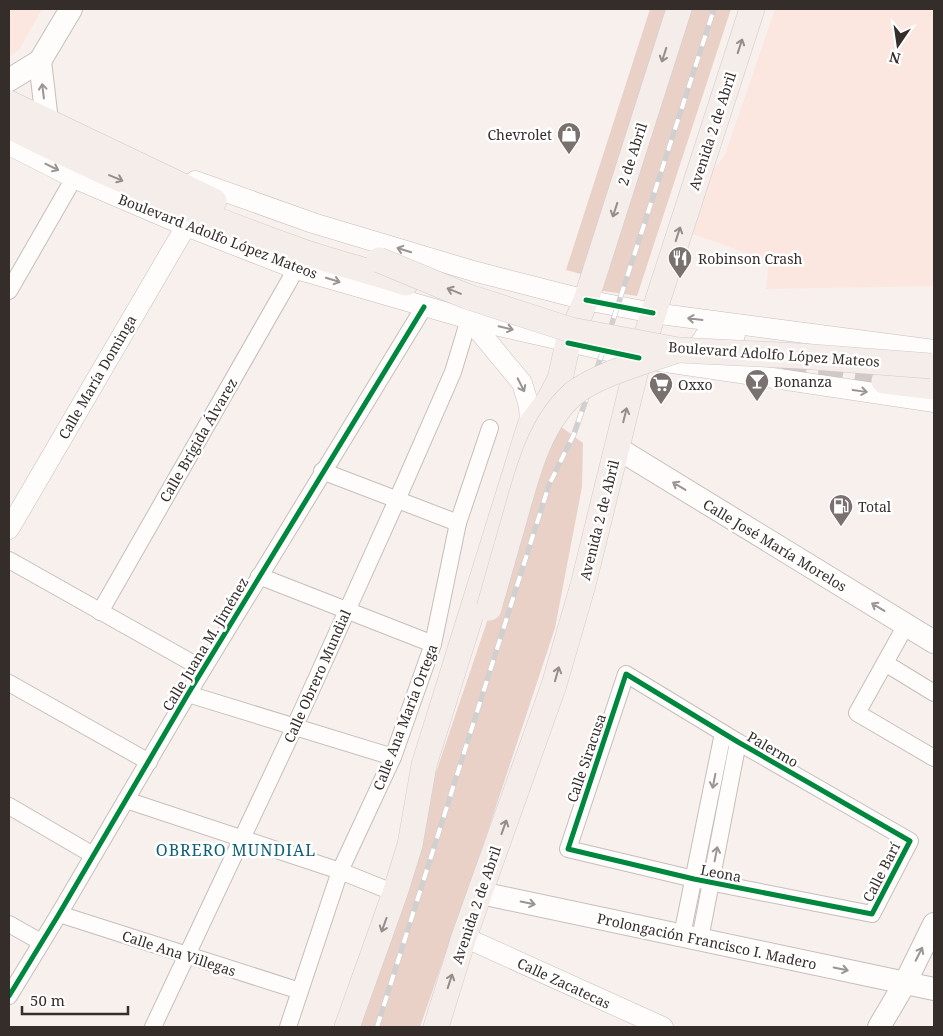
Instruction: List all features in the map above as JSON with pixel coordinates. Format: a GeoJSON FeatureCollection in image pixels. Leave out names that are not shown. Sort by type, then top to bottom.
{"type":"FeatureCollection","features":[{"type":"Feature","properties":{"kind":"main road"},"geometry":{"type":"LineString","coordinates":[[9,80],[40,61],[71,9]]}},
{"type":"Feature","properties":{"kind":"main road","name":"2 de Abril"},"geometry":{"type":"LineString","coordinates":[[410,845],[424,766],[530,425],[549,400],[560,380],[568,343],[586,300],[679,9]]}},
{"type":"Feature","properties":{"kind":"main road","name":"Avenida 2 de Abril"},"geometry":{"type":"LineString","coordinates":[[436,1027],[464,937],[554,686],[583,585],[639,358],[652,313],[752,9]]}},
{"type":"Feature","properties":{"kind":"main road"},"geometry":{"type":"LineString","coordinates":[[40,61],[47,121]]}},
{"type":"Feature","properties":{"kind":"main road","name":"Boulevard Adolfo López Mateos"},"geometry":{"type":"LineString","coordinates":[[9,103],[204,198],[308,237],[379,260],[466,296],[571,330],[678,350],[800,356],[934,367]]}},
{"type":"Feature","properties":{"kind":"main road","name":"Boulevard Adolfo López Mateos"},"geometry":{"type":"LineString","coordinates":[[9,126],[84,164],[195,212],[302,251],[406,283]]}},
{"type":"Feature","properties":{"kind":"main road"},"geometry":{"type":"LineString","coordinates":[[347,1027],[395,893],[472,665],[538,445],[554,417],[574,394],[615,373],[678,350]]}},
{"type":"Feature","properties":{"kind":"main road","name":"Boulevard Adolfo López Mateos"},"geometry":{"type":"LineString","coordinates":[[884,381],[934,367]]}},
{"type":"Feature","properties":{"kind":"main road","name":"Calle José María Morelos"},"geometry":{"type":"LineString","coordinates":[[617,448],[934,642]]}},
{"type":"Feature","properties":{"kind":"main road","name":"Prolongación Francisco I. Madero"},"geometry":{"type":"LineString","coordinates":[[481,893],[934,990]]}},
{"type":"Feature","properties":{"kind":"main road"},"geometry":{"type":"LineString","coordinates":[[879,1027],[905,983],[934,924]]}},
{"type":"Feature","properties":{"kind":"street","name":"Boulevard Adolfo López Mateos"},"geometry":{"type":"LineString","coordinates":[[9,145],[74,178],[186,226],[296,269],[469,319],[639,358],[934,402]]}},
{"type":"Feature","properties":{"kind":"street","name":"Boulevard Adolfo López Mateos"},"geometry":{"type":"LineString","coordinates":[[108,151],[313,223],[473,271],[586,300],[652,313],[842,338],[934,367]]}},
{"type":"Feature","properties":{"kind":"street"},"geometry":{"type":"LineString","coordinates":[[9,291],[74,178]]}},
{"type":"Feature","properties":{"kind":"street","name":"Calle María Dominga"},"geometry":{"type":"LineString","coordinates":[[9,528],[186,226]]}},
{"type":"Feature","properties":{"kind":"street","name":"Calle Brígida Álvarez"},"geometry":{"type":"LineString","coordinates":[[100,612],[296,269]]}},
{"type":"Feature","properties":{"kind":"street","name":"Calle Juana M. Jiménez"},"geometry":{"type":"LineString","coordinates":[[9,996],[322,471],[424,306]]}},
{"type":"Feature","properties":{"kind":"street"},"geometry":{"type":"LineString","coordinates":[[469,319],[522,383],[529,406],[530,425]]}},
{"type":"Feature","properties":{"kind":"street","name":"Calle Obrero Mundial"},"geometry":{"type":"LineString","coordinates":[[153,1027],[295,726],[397,500],[453,372],[469,319]]}},
{"type":"Feature","properties":{"kind":"street"},"geometry":{"type":"LineString","coordinates":[[755,376],[733,363],[708,360],[699,353],[702,339],[705,336],[720,333],[824,346],[842,338]]}},
{"type":"Feature","properties":{"kind":"street","name":"Calle Ana María Ortega"},"geometry":{"type":"LineString","coordinates":[[288,1027],[340,871],[393,757],[433,644],[458,523],[490,428]]}},
{"type":"Feature","properties":{"kind":"street"},"geometry":{"type":"LineString","coordinates":[[322,471],[458,523]]}},
{"type":"Feature","properties":{"kind":"street"},"geometry":{"type":"LineString","coordinates":[[9,560],[203,669]]}},
{"type":"Feature","properties":{"kind":"street"},"geometry":{"type":"LineString","coordinates":[[259,576],[433,644]]}},
{"type":"Feature","properties":{"kind":"street"},"geometry":{"type":"LineString","coordinates":[[906,625],[857,713],[934,758]]}},
{"type":"Feature","properties":{"kind":"street"},"geometry":{"type":"LineString","coordinates":[[885,663],[934,693]]}},
{"type":"Feature","properties":{"kind":"street","name":"Palermo"},"geometry":{"type":"LineString","coordinates":[[626,674],[738,742],[910,841]]}},
{"type":"Feature","properties":{"kind":"street","name":"Calle Siracusa"},"geometry":{"type":"LineString","coordinates":[[568,849],[626,674]]}},
{"type":"Feature","properties":{"kind":"street"},"geometry":{"type":"LineString","coordinates":[[9,683],[149,762]]}},
{"type":"Feature","properties":{"kind":"street"},"geometry":{"type":"LineString","coordinates":[[188,694],[393,757]]}},
{"type":"Feature","properties":{"kind":"street"},"geometry":{"type":"LineString","coordinates":[[691,937],[694,880],[723,733]]}},
{"type":"Feature","properties":{"kind":"street"},"geometry":{"type":"LineString","coordinates":[[691,937],[710,882],[738,742]]}},
{"type":"Feature","properties":{"kind":"street"},"geometry":{"type":"LineString","coordinates":[[126,800],[340,871],[395,893]]}},
{"type":"Feature","properties":{"kind":"street"},"geometry":{"type":"LineString","coordinates":[[9,806],[93,855]]}},
{"type":"Feature","properties":{"kind":"street","name":"Calle Barí"},"geometry":{"type":"LineString","coordinates":[[872,914],[910,841]]}},
{"type":"Feature","properties":{"kind":"street","name":"Leona"},"geometry":{"type":"LineString","coordinates":[[568,849],[694,880],[872,914]]}},
{"type":"Feature","properties":{"kind":"street","name":"Calle Ana Villegas"},"geometry":{"type":"LineString","coordinates":[[59,914],[300,991]]}},
{"type":"Feature","properties":{"kind":"street"},"geometry":{"type":"LineString","coordinates":[[9,924],[41,942]]}},
{"type":"Feature","properties":{"kind":"street","name":"Calle Zacatecas"},"geometry":{"type":"LineString","coordinates":[[464,937],[636,1022],[663,1027]]}},
{"type":"Feature","properties":{"kind":"shaded area"},"geometry":{"type":"Polygon","coordinates":[[[9,9],[42,9],[19,50],[9,56],[9,9]]]}},
{"type":"Feature","properties":{"kind":"shaded area"},"geometry":{"type":"Polygon","coordinates":[[[650,9],[667,9],[581,274],[566,270],[650,9]]]}},
{"type":"Feature","properties":{"kind":"shaded area"},"geometry":{"type":"Polygon","coordinates":[[[687,9],[731,9],[637,296],[597,290],[687,9]]]}},
{"type":"Feature","properties":{"kind":"shaded area"},"geometry":{"type":"Polygon","coordinates":[[[775,9],[934,9],[934,286],[766,289],[769,261],[684,231],[695,193],[725,155],[775,9]]]}},
{"type":"Feature","properties":{"kind":"shaded area"},"geometry":{"type":"Polygon","coordinates":[[[560,426],[583,443],[582,487],[555,628],[483,846],[420,1027],[355,1027],[432,784],[546,447],[560,426]]]}},
{"type":"Feature","properties":{"kind":"tunnel"},"geometry":{"type":"LineString","coordinates":[[782,364],[884,381]]}},
{"type":"Feature","properties":{"kind":"railway"},"geometry":{"type":"LineString","coordinates":[[377,1027],[549,485],[574,434],[603,351],[714,9]]}},
{"type":"Feature","properties":{"kind":"cycle path"},"geometry":{"type":"LineString","coordinates":[[586,300],[653,313]]}},
{"type":"Feature","properties":{"kind":"cycle path"},"geometry":{"type":"LineString","coordinates":[[9,996],[188,694],[424,307]]}},
{"type":"Feature","properties":{"kind":"cycle path"},"geometry":{"type":"LineString","coordinates":[[568,343],[639,358]]}},
{"type":"Feature","properties":{"kind":"cycle path"},"geometry":{"type":"LineString","coordinates":[[626,674],[738,742],[910,841],[872,914],[694,879],[568,849],[626,674]]}},
{"type":"Feature","properties":{"kind":"place","name":"Chevrolet"},"geometry":{"type":"Point","coordinates":[569,155]}},
{"type":"Feature","properties":{"kind":"place","name":"Robinson Crash"},"geometry":{"type":"Point","coordinates":[680,279]}},
{"type":"Feature","properties":{"kind":"place","name":"Bonanza"},"geometry":{"type":"Point","coordinates":[757,402]}},
{"type":"Feature","properties":{"kind":"place","name":"Oxxo"},"geometry":{"type":"Point","coordinates":[661,405]}},
{"type":"Feature","properties":{"kind":"place","name":"Total"},"geometry":{"type":"Point","coordinates":[841,527]}},
{"type":"Feature","properties":{"kind":"district","name":"OBRERO MUNDIAL"},"geometry":{"type":"Point","coordinates":[236,850]}}]}
